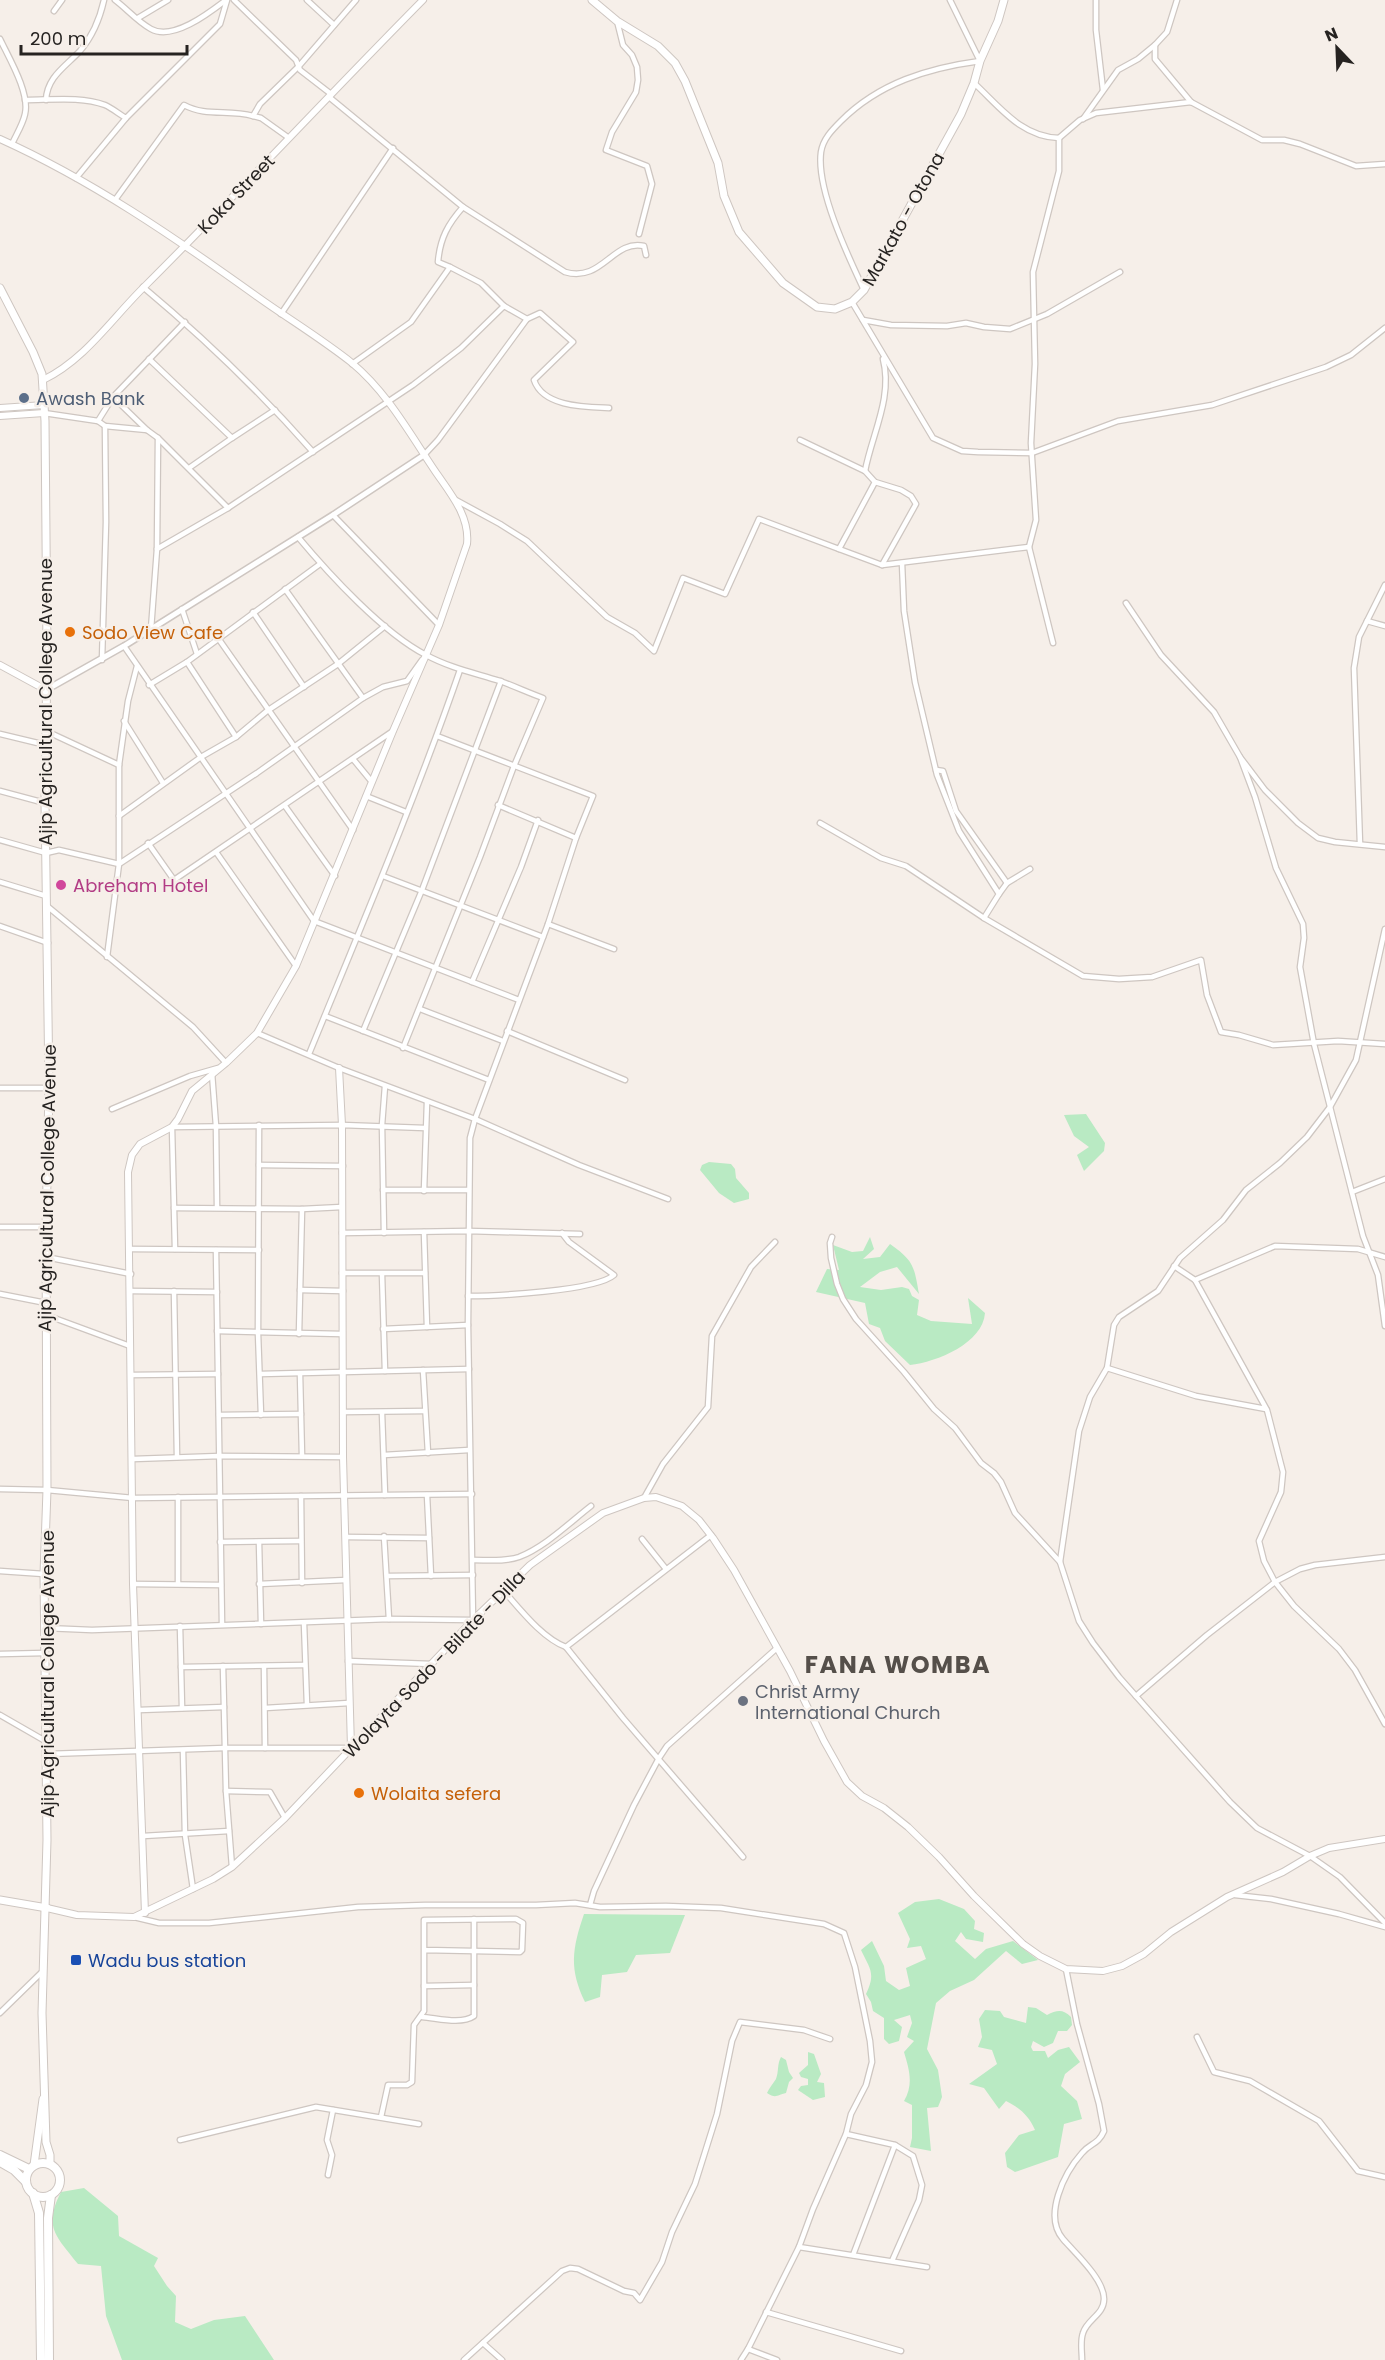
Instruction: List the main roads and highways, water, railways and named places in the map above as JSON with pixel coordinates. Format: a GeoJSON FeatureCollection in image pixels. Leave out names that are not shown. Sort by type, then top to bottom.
{"type":"FeatureCollection","features":[{"type":"Feature","properties":{"kind":"highway"},"geometry":{"type":"LineString","coordinates":[[0,2155],[32,2167]]}},
{"type":"Feature","properties":{"kind":"highway"},"geometry":{"type":"LineString","coordinates":[[0,2162],[14,2170],[26,2182],[33,2193],[39,2213],[41,2360]]}},
{"type":"Feature","properties":{"kind":"highway"},"geometry":{"type":"LineString","coordinates":[[26,2182],[32,2167],[39,2163],[50,2164],[59,2173],[59,2186],[51,2195],[45,2197],[33,2193]]}},
{"type":"Feature","properties":{"kind":"highway"},"geometry":{"type":"LineString","coordinates":[[49,2360],[48,2227],[51,2195]]}},
{"type":"Feature","properties":{"kind":"main road","name":"Koka Street"},"geometry":{"type":"LineString","coordinates":[[43,381],[76,360],[143,287],[186,246],[423,0]]}},
{"type":"Feature","properties":{"kind":"main road","name":"Markato - Otona"},"geometry":{"type":"LineString","coordinates":[[592,0],[617,21],[658,46],[675,63],[689,89],[718,163],[724,196],[739,232],[783,283],[817,307],[835,309],[852,302],[864,290],[961,114],[1004,0]]}},
{"type":"Feature","properties":{"kind":"main road"},"geometry":{"type":"LineString","coordinates":[[0,139],[115,200],[186,246],[352,364],[389,402],[454,499],[466,524],[467,544],[439,625],[296,966],[257,1033],[192,1091],[172,1126],[140,1144],[132,1155],[128,1172],[132,1498],[145,1913]]}},
{"type":"Feature","properties":{"kind":"main road","name":"Ajip Agricultural College Avenue"},"geometry":{"type":"LineString","coordinates":[[0,288],[33,352],[43,381],[44,409],[45,853],[49,1088],[45,1227],[47,1490],[44,1574],[48,1754],[42,2013],[44,2097]]}},
{"type":"Feature","properties":{"kind":"main road"},"geometry":{"type":"LineString","coordinates":[[0,408],[44,409]]}},
{"type":"Feature","properties":{"kind":"main road"},"geometry":{"type":"LineString","coordinates":[[0,416],[44,409]]}},
{"type":"Feature","properties":{"kind":"main road"},"geometry":{"type":"LineString","coordinates":[[0,665],[46,690]]}},
{"type":"Feature","properties":{"kind":"main road"},"geometry":{"type":"LineString","coordinates":[[339,1068],[342,1125],[343,1457],[351,1748]]}},
{"type":"Feature","properties":{"kind":"main road","name":"Wolayta Sodo - Bilate - Dilla"},"geometry":{"type":"LineString","coordinates":[[46,1908],[77,1915],[134,1917],[193,1889],[232,1867],[285,1818],[434,1664],[473,1620],[530,1565],[584,1525],[611,1509],[644,1498],[656,1497],[682,1506],[699,1520],[711,1535],[734,1570],[848,1782],[862,1797],[884,1808],[908,1827],[944,1861],[974,1896],[1023,1944],[1040,1956],[1066,1969],[1103,1971],[1122,1966],[1144,1954],[1171,1932],[1233,1894],[1283,1872],[1310,1856],[1329,1848],[1385,1839]]}},
{"type":"Feature","properties":{"kind":"main road"},"geometry":{"type":"LineString","coordinates":[[0,1900],[46,1908]]}},
{"type":"Feature","properties":{"kind":"main road"},"geometry":{"type":"LineString","coordinates":[[44,2097],[46,2142],[50,2164]]}},
{"type":"Feature","properties":{"kind":"main road"},"geometry":{"type":"LineString","coordinates":[[32,2167],[40,2107],[44,2097]]}},
{"type":"Feature","properties":{"kind":"place","name":"Awash Bank"},"geometry":{"type":"Point","coordinates":[24,398]}},
{"type":"Feature","properties":{"kind":"place","name":"Sodo View Cafe"},"geometry":{"type":"Point","coordinates":[70,632]}},
{"type":"Feature","properties":{"kind":"place","name":"Abreham Hotel"},"geometry":{"type":"Point","coordinates":[61,885]}},
{"type":"Feature","properties":{"kind":"place","name":"Christ Army International Church"},"geometry":{"type":"Point","coordinates":[743,1701]}},
{"type":"Feature","properties":{"kind":"place","name":"Wolaita sefera"},"geometry":{"type":"Point","coordinates":[359,1793]}},
{"type":"Feature","properties":{"kind":"place","name":"Wadu bus station"},"geometry":{"type":"Point","coordinates":[76,1960]}},
{"type":"Feature","properties":{"kind":"district","name":"FANA WOMBA"},"geometry":{"type":"Point","coordinates":[898,1664]}}]}
